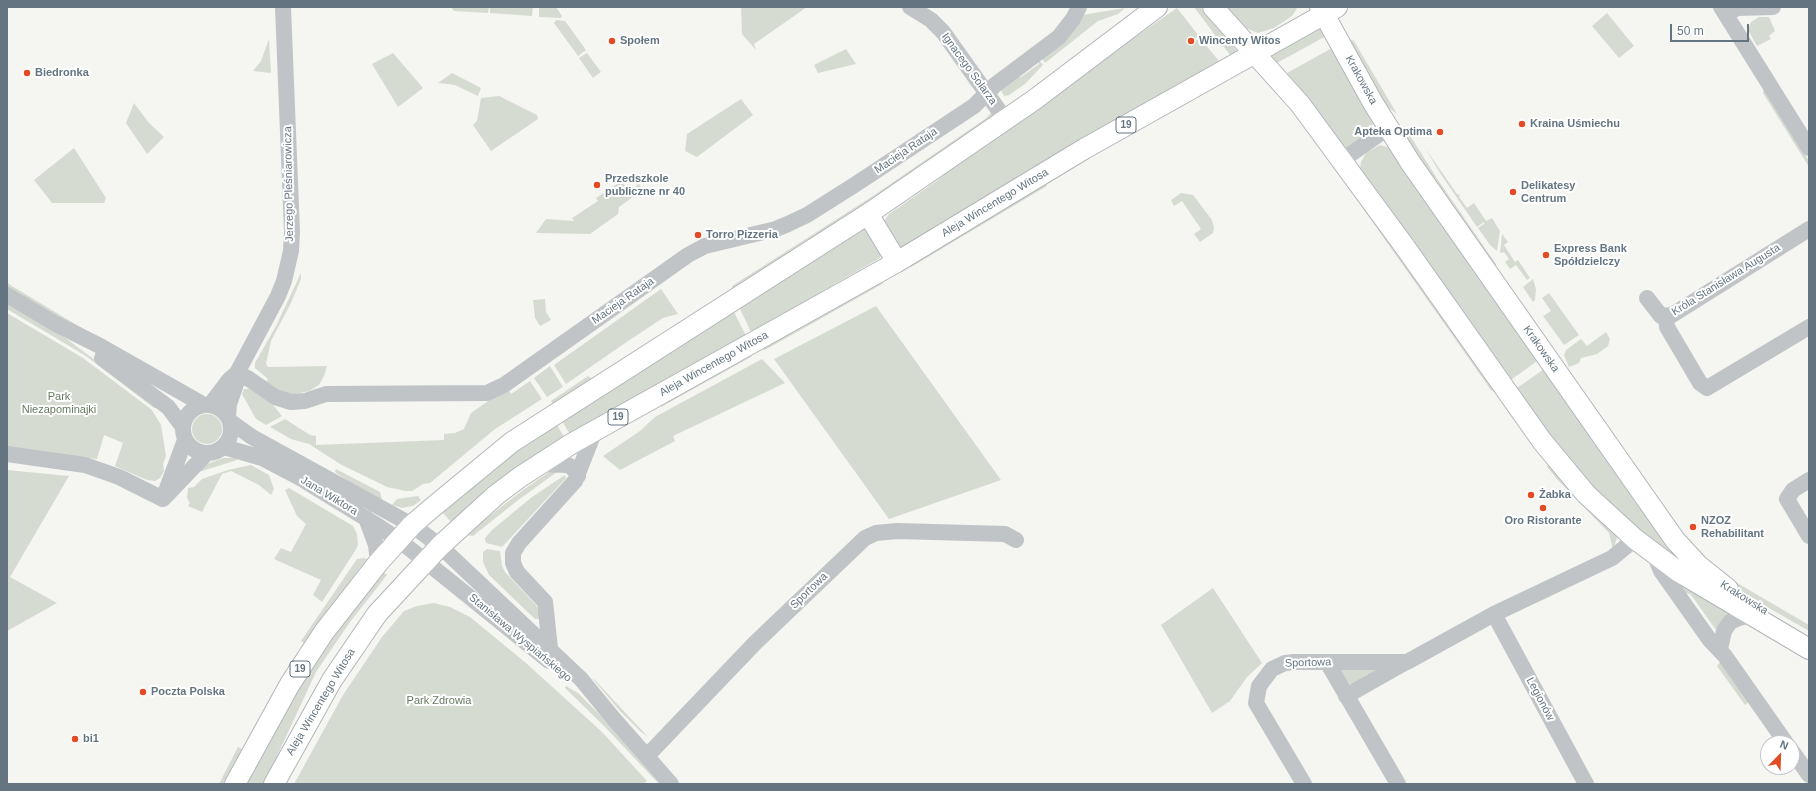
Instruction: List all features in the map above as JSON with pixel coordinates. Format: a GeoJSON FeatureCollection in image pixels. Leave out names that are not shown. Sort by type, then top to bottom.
{"type":"FeatureCollection","features":[{"type":"Feature","properties":{"kind":"main road","name":"19"},"geometry":{"type":"LineString","coordinates":[[235,784],[302,665],[347,601],[412,525],[512,442],[868,214],[1005,119],[1157,7]]}},
{"type":"Feature","properties":{"kind":"main road","name":"Krakowska"},"geometry":{"type":"LineString","coordinates":[[1213,7],[1293,96],[1405,247],[1555,458],[1586,494],[1635,539],[1685,576],[1809,649]]}},
{"type":"Feature","properties":{"kind":"main road","name":"19"},"geometry":{"type":"LineString","coordinates":[[1253,53],[1327,10]]}},
{"type":"Feature","properties":{"kind":"main road","name":"Krakowska"},"geometry":{"type":"LineString","coordinates":[[1327,10],[1388,128],[1410,162],[1675,540],[1698,565],[1724,587],[1809,637]]}},
{"type":"Feature","properties":{"kind":"main road","name":"Aleja Wincentego Witosa"},"geometry":{"type":"LineString","coordinates":[[274,784],[308,721],[348,655],[377,614],[440,546],[496,495],[539,464],[595,430],[897,262],[1084,149],[1253,53]]}},
{"type":"Feature","properties":{"kind":"main road"},"geometry":{"type":"LineString","coordinates":[[868,214],[897,262]]}},
{"type":"Feature","properties":{"kind":"street","name":"Jerzego Pleśniarowicza"},"geometry":{"type":"LineString","coordinates":[[207,405],[237,373],[278,296],[284,281],[291,251],[283,7]]}},
{"type":"Feature","properties":{"kind":"street","name":"Ignacego Solarza"},"geometry":{"type":"LineString","coordinates":[[910,7],[931,20],[943,32],[1005,119]]}},
{"type":"Feature","properties":{"kind":"street","name":"Macieja Rataja"},"geometry":{"type":"LineString","coordinates":[[237,373],[249,379],[275,397],[291,402],[305,401],[326,394],[486,393],[504,385],[688,255],[705,246],[776,229],[807,215],[974,106],[986,93],[1059,37],[1073,19],[1079,7]]}},
{"type":"Feature","properties":{"kind":"street"},"geometry":{"type":"LineString","coordinates":[[1773,7],[1723,10],[1809,148]]}},
{"type":"Feature","properties":{"kind":"street"},"geometry":{"type":"LineString","coordinates":[[1341,161],[1388,128]]}},
{"type":"Feature","properties":{"kind":"street","name":"Króla Stanisława Augusta"},"geometry":{"type":"LineString","coordinates":[[1647,298],[1661,316],[1666,317],[1672,315],[1809,229]]}},
{"type":"Feature","properties":{"kind":"street"},"geometry":{"type":"LineString","coordinates":[[7,295],[54,323],[100,346],[207,405],[220,409],[229,420],[231,436],[224,447],[219,451],[206,454],[189,470],[179,484],[163,499]]}},
{"type":"Feature","properties":{"kind":"street"},"geometry":{"type":"LineString","coordinates":[[1666,317],[1667,327],[1671,334],[1700,383],[1707,388],[1809,327]]}},
{"type":"Feature","properties":{"kind":"street"},"geometry":{"type":"LineString","coordinates":[[54,323],[168,407],[194,450],[206,454]]}},
{"type":"Feature","properties":{"kind":"street","name":"Jerzego Pleśniarowicza"},"geometry":{"type":"LineString","coordinates":[[229,420],[229,404],[236,384],[237,373]]}},
{"type":"Feature","properties":{"kind":"street"},"geometry":{"type":"LineString","coordinates":[[163,499],[169,478],[178,463],[187,415],[192,410],[207,405]]}},
{"type":"Feature","properties":{"kind":"street","name":"Jana Wiktora"},"geometry":{"type":"LineString","coordinates":[[229,420],[241,430],[412,525],[440,546]]}},
{"type":"Feature","properties":{"kind":"street"},"geometry":{"type":"LineString","coordinates":[[550,648],[545,602],[517,572],[513,563],[513,553],[518,543],[578,476],[595,430]]}},
{"type":"Feature","properties":{"kind":"street","name":"Jana Wiktora"},"geometry":{"type":"LineString","coordinates":[[224,447],[262,458],[300,478],[366,518],[399,540],[425,561]]}},
{"type":"Feature","properties":{"kind":"street"},"geometry":{"type":"LineString","coordinates":[[7,454],[85,465],[119,478],[163,499]]}},
{"type":"Feature","properties":{"kind":"street"},"geometry":{"type":"LineString","coordinates":[[539,464],[568,465],[575,470],[578,476]]}},
{"type":"Feature","properties":{"kind":"street"},"geometry":{"type":"LineString","coordinates":[[1809,480],[1793,490],[1788,499],[1809,536]]}},
{"type":"Feature","properties":{"kind":"street"},"geometry":{"type":"LineString","coordinates":[[366,518],[376,545],[378,563]]}},
{"type":"Feature","properties":{"kind":"street","name":"Sportowa"},"geometry":{"type":"LineString","coordinates":[[647,756],[755,643],[865,538],[876,533],[897,531],[1005,534],[1016,540]]}},
{"type":"Feature","properties":{"kind":"street","name":"Sportowa"},"geometry":{"type":"LineString","coordinates":[[1346,696],[1494,614],[1612,558],[1635,539]]}},
{"type":"Feature","properties":{"kind":"street","name":"Stanisława Wyspiańskiego"},"geometry":{"type":"LineString","coordinates":[[440,546],[582,679],[613,718],[671,784]]}},
{"type":"Feature","properties":{"kind":"street","name":"Krakowska"},"geometry":{"type":"LineString","coordinates":[[1654,554],[1661,571],[1709,639],[1720,649],[1780,735]]}},
{"type":"Feature","properties":{"kind":"street","name":"Stanisława Wyspiańskiego"},"geometry":{"type":"LineString","coordinates":[[425,561],[548,659],[613,718]]}},
{"type":"Feature","properties":{"kind":"street","name":"Legionów"},"geometry":{"type":"LineString","coordinates":[[1494,614],[1586,784]]}},
{"type":"Feature","properties":{"kind":"street","name":"Krakowska"},"geometry":{"type":"LineString","coordinates":[[1720,649],[1724,631],[1730,622],[1751,616]]}},
{"type":"Feature","properties":{"kind":"street","name":"Sportowa"},"geometry":{"type":"LineString","coordinates":[[1304,784],[1256,704],[1257,693],[1263,679],[1279,664],[1294,662],[1407,662]]}},
{"type":"Feature","properties":{"kind":"street"},"geometry":{"type":"LineString","coordinates":[[1326,662],[1398,784]]}},
{"type":"Feature","properties":{"kind":"street"},"geometry":{"type":"LineString","coordinates":[[1800,762],[1809,774]]}},
{"type":"Feature","properties":{"kind":"green space"},"geometry":{"type":"Polygon","coordinates":[[[451,7],[489,7],[488,13],[454,11],[451,7]]]}},
{"type":"Feature","properties":{"kind":"green space"},"geometry":{"type":"Polygon","coordinates":[[[490,7],[533,7],[532,16],[490,13],[490,7]]]}},
{"type":"Feature","properties":{"kind":"green space"},"geometry":{"type":"Polygon","coordinates":[[[539,7],[556,7],[562,16],[561,18],[539,17],[539,7]]]}},
{"type":"Feature","properties":{"kind":"green space"},"geometry":{"type":"Polygon","coordinates":[[[741,7],[807,7],[754,44],[756,50],[742,34],[741,7]]]}},
{"type":"Feature","properties":{"kind":"green space"},"geometry":{"type":"Polygon","coordinates":[[[1194,7],[1200,7],[1237,51],[1230,55],[1194,7]]]}},
{"type":"Feature","properties":{"kind":"green space"},"geometry":{"type":"Polygon","coordinates":[[[1226,7],[1298,7],[1292,16],[1274,28],[1258,33],[1243,27],[1226,7]]]}},
{"type":"Feature","properties":{"kind":"green space"},"geometry":{"type":"Polygon","coordinates":[[[1125,8],[1118,14],[1098,21],[1045,63],[1041,57],[1082,15],[1125,8]]]}},
{"type":"Feature","properties":{"kind":"green space"},"geometry":{"type":"Polygon","coordinates":[[[1177,8],[1199,36],[1189,41],[1190,44],[1200,38],[1219,61],[1018,176],[981,204],[900,248],[884,221],[889,214],[938,180],[976,147],[1177,8]]]}},
{"type":"Feature","properties":{"kind":"green space"},"geometry":{"type":"Polygon","coordinates":[[[1607,13],[1634,46],[1619,58],[1592,26],[1607,13]]]}},
{"type":"Feature","properties":{"kind":"green space"},"geometry":{"type":"Polygon","coordinates":[[[1759,17],[1769,17],[1775,31],[1769,36],[1771,39],[1757,46],[1748,30],[1751,22],[1759,17]]]}},
{"type":"Feature","properties":{"kind":"green space"},"geometry":{"type":"Polygon","coordinates":[[[556,20],[565,21],[586,50],[578,56],[554,23],[556,20]]]}},
{"type":"Feature","properties":{"kind":"green space"},"geometry":{"type":"Polygon","coordinates":[[[1320,25],[1326,36],[1277,63],[1269,55],[1320,25]]]}},
{"type":"Feature","properties":{"kind":"green space"},"geometry":{"type":"Polygon","coordinates":[[[269,39],[271,73],[253,71],[261,61],[269,39]]]}},
{"type":"Feature","properties":{"kind":"green space"},"geometry":{"type":"Polygon","coordinates":[[[1348,39],[1354,41],[1397,114],[1384,104],[1348,39]]]}},
{"type":"Feature","properties":{"kind":"green space"},"geometry":{"type":"Polygon","coordinates":[[[1332,48],[1373,121],[1371,132],[1346,151],[1311,102],[1287,73],[1332,48]]]}},
{"type":"Feature","properties":{"kind":"green space"},"geometry":{"type":"Polygon","coordinates":[[[846,49],[856,64],[818,73],[814,65],[846,49]]]}},
{"type":"Feature","properties":{"kind":"green space"},"geometry":{"type":"Polygon","coordinates":[[[393,53],[423,88],[398,107],[372,64],[393,53]]]}},
{"type":"Feature","properties":{"kind":"green space"},"geometry":{"type":"Polygon","coordinates":[[[587,53],[601,72],[593,78],[579,58],[587,53]]]}},
{"type":"Feature","properties":{"kind":"green space"},"geometry":{"type":"Polygon","coordinates":[[[1038,59],[1043,65],[1025,84],[1009,95],[1004,96],[1000,88],[1016,76],[1021,77],[1039,64],[1038,59]]]}},
{"type":"Feature","properties":{"kind":"green space"},"geometry":{"type":"Polygon","coordinates":[[[452,73],[481,88],[478,96],[455,85],[438,83],[452,73]]]}},
{"type":"Feature","properties":{"kind":"green space"},"geometry":{"type":"Polygon","coordinates":[[[1764,88],[1809,161],[1809,167],[1763,93],[1764,88]]]}},
{"type":"Feature","properties":{"kind":"green space"},"geometry":{"type":"Polygon","coordinates":[[[499,96],[537,115],[538,119],[491,151],[473,125],[477,121],[481,98],[499,96]]]}},
{"type":"Feature","properties":{"kind":"green space"},"geometry":{"type":"Polygon","coordinates":[[[741,99],[753,115],[697,157],[685,151],[687,134],[741,99]]]}},
{"type":"Feature","properties":{"kind":"green space"},"geometry":{"type":"Polygon","coordinates":[[[134,103],[149,123],[164,137],[147,154],[126,123],[134,103]]]}},
{"type":"Feature","properties":{"kind":"green space"},"geometry":{"type":"Polygon","coordinates":[[[993,111],[993,119],[732,293],[732,286],[873,196],[985,119],[993,111]]]}},
{"type":"Feature","properties":{"kind":"green space"},"geometry":{"type":"Polygon","coordinates":[[[1404,126],[1438,180],[1496,264],[1495,267],[1464,229],[1401,129],[1404,126]]]}},
{"type":"Feature","properties":{"kind":"green space"},"geometry":{"type":"Polygon","coordinates":[[[1380,145],[1390,148],[1540,359],[1508,382],[1360,169],[1361,162],[1366,153],[1380,145]]]}},
{"type":"Feature","properties":{"kind":"green space"},"geometry":{"type":"Polygon","coordinates":[[[74,148],[106,198],[104,203],[52,203],[34,180],[74,148]]]}},
{"type":"Feature","properties":{"kind":"green space"},"geometry":{"type":"Polygon","coordinates":[[[1425,148],[1457,194],[1460,195],[1459,197],[1467,208],[1474,203],[1486,221],[1492,218],[1500,231],[1497,251],[1490,245],[1478,228],[1484,224],[1484,222],[1477,227],[1440,173],[1425,148]]]}},
{"type":"Feature","properties":{"kind":"green space"},"geometry":{"type":"Polygon","coordinates":[[[1338,173],[1343,176],[1495,392],[1491,390],[1338,173]]]}},
{"type":"Feature","properties":{"kind":"green space"},"geometry":{"type":"Polygon","coordinates":[[[620,182],[632,189],[639,184],[643,190],[619,207],[618,214],[590,234],[536,233],[546,219],[574,221],[572,218],[598,201],[596,198],[620,182]]]}},
{"type":"Feature","properties":{"kind":"green space"},"geometry":{"type":"Polygon","coordinates":[[[1045,182],[1047,186],[911,267],[911,264],[1045,182]]]}},
{"type":"Feature","properties":{"kind":"green space"},"geometry":{"type":"Polygon","coordinates":[[[1181,193],[1193,195],[1212,220],[1214,228],[1213,233],[1200,242],[1194,234],[1201,229],[1182,201],[1174,206],[1171,200],[1181,193]]]}},
{"type":"Feature","properties":{"kind":"green space"},"geometry":{"type":"Polygon","coordinates":[[[864,228],[868,228],[881,255],[880,258],[821,292],[753,336],[738,305],[864,228]]]}},
{"type":"Feature","properties":{"kind":"green space"},"geometry":{"type":"Polygon","coordinates":[[[1502,234],[1508,242],[1504,245],[1515,262],[1518,260],[1530,278],[1527,280],[1516,265],[1510,269],[1505,262],[1509,259],[1504,252],[1500,253],[1502,234]]]}},
{"type":"Feature","properties":{"kind":"green space"},"geometry":{"type":"Polygon","coordinates":[[[301,273],[301,279],[291,303],[271,341],[266,364],[268,367],[327,366],[319,385],[309,391],[295,394],[279,394],[265,384],[268,379],[255,368],[255,363],[276,326],[301,273]]]}},
{"type":"Feature","properties":{"kind":"green space"},"geometry":{"type":"Polygon","coordinates":[[[1533,279],[1536,289],[1535,300],[1533,302],[1523,287],[1533,279]]]}},
{"type":"Feature","properties":{"kind":"green space"},"geometry":{"type":"Polygon","coordinates":[[[881,282],[884,283],[765,350],[758,347],[881,282]]]}},
{"type":"Feature","properties":{"kind":"green space"},"geometry":{"type":"Polygon","coordinates":[[[7,283],[110,345],[177,384],[7,288],[7,283]]]}},
{"type":"Feature","properties":{"kind":"green space"},"geometry":{"type":"Polygon","coordinates":[[[661,289],[678,314],[663,318],[566,384],[554,365],[661,289]]]}},
{"type":"Feature","properties":{"kind":"green space"},"geometry":{"type":"Polygon","coordinates":[[[1549,293],[1579,335],[1564,345],[1543,316],[1551,311],[1542,298],[1549,293]]]}},
{"type":"Feature","properties":{"kind":"green space"},"geometry":{"type":"Polygon","coordinates":[[[545,299],[546,312],[551,320],[540,326],[535,318],[533,300],[545,299]]]}},
{"type":"Feature","properties":{"kind":"green space"},"geometry":{"type":"Polygon","coordinates":[[[7,301],[48,325],[159,408],[154,408],[86,356],[7,309],[7,301]]]}},
{"type":"Feature","properties":{"kind":"green space"},"geometry":{"type":"Polygon","coordinates":[[[876,306],[1001,480],[889,519],[774,359],[876,306]]]}},
{"type":"Feature","properties":{"kind":"green space"},"geometry":{"type":"Polygon","coordinates":[[[732,308],[747,338],[571,436],[562,421],[732,308]]]}},
{"type":"Feature","properties":{"kind":"green space","name":"Park Niezapominajki"},"geometry":{"type":"Polygon","coordinates":[[[7,313],[83,358],[152,410],[161,425],[166,456],[163,464],[164,471],[160,478],[155,481],[147,480],[115,466],[123,443],[104,435],[97,459],[7,448],[7,313]]]}},
{"type":"Feature","properties":{"kind":"green space"},"geometry":{"type":"Polygon","coordinates":[[[1606,332],[1610,339],[1608,346],[1597,354],[1581,358],[1579,363],[1569,367],[1564,355],[1566,350],[1581,339],[1587,346],[1606,332]]]}},
{"type":"Feature","properties":{"kind":"green space"},"geometry":{"type":"Polygon","coordinates":[[[752,354],[751,357],[661,407],[661,404],[752,354]]]}},
{"type":"Feature","properties":{"kind":"green space"},"geometry":{"type":"Polygon","coordinates":[[[762,359],[785,383],[673,436],[675,441],[620,470],[603,456],[640,431],[655,417],[762,359]]]}},
{"type":"Feature","properties":{"kind":"green space"},"geometry":{"type":"Polygon","coordinates":[[[550,366],[563,387],[547,397],[534,378],[550,366]]]}},
{"type":"Feature","properties":{"kind":"green space"},"geometry":{"type":"Polygon","coordinates":[[[1547,367],[1695,575],[1594,493],[1514,390],[1547,367]]]}},
{"type":"Feature","properties":{"kind":"green space"},"geometry":{"type":"Polygon","coordinates":[[[588,376],[592,379],[553,405],[551,401],[588,376]]]}},
{"type":"Feature","properties":{"kind":"green space"},"geometry":{"type":"Polygon","coordinates":[[[530,381],[542,399],[495,429],[430,483],[423,484],[412,491],[387,487],[340,464],[309,444],[291,439],[270,427],[285,419],[310,435],[316,436],[316,445],[444,440],[444,434],[455,433],[464,429],[471,413],[507,388],[511,394],[530,381]]]}},
{"type":"Feature","properties":{"kind":"green space"},"geometry":{"type":"Polygon","coordinates":[[[244,389],[250,389],[274,406],[282,416],[266,425],[256,419],[242,394],[244,389]]]}},
{"type":"Feature","properties":{"kind":"green space"},"geometry":{"type":"Polygon","coordinates":[[[207,414],[217,419],[222,429],[217,439],[207,444],[197,439],[192,429],[197,419],[207,414]]]}},
{"type":"Feature","properties":{"kind":"green space"},"geometry":{"type":"Polygon","coordinates":[[[557,425],[566,440],[453,524],[442,512],[500,463],[557,425]]]}},
{"type":"Feature","properties":{"kind":"green space"},"geometry":{"type":"Polygon","coordinates":[[[223,458],[238,458],[237,460],[199,472],[207,464],[223,458]]]}},
{"type":"Feature","properties":{"kind":"green space"},"geometry":{"type":"Polygon","coordinates":[[[251,465],[269,475],[274,489],[271,495],[259,485],[231,471],[222,474],[202,512],[188,506],[190,503],[187,498],[188,488],[194,487],[202,479],[228,470],[251,465]]]}},
{"type":"Feature","properties":{"kind":"green space"},"geometry":{"type":"Polygon","coordinates":[[[1548,465],[1610,525],[1617,538],[1613,550],[1609,533],[1556,478],[1547,467],[1548,465]]]}},
{"type":"Feature","properties":{"kind":"green space"},"geometry":{"type":"Polygon","coordinates":[[[336,469],[380,492],[382,500],[355,486],[335,472],[336,469]]]}},
{"type":"Feature","properties":{"kind":"green space"},"geometry":{"type":"Polygon","coordinates":[[[7,470],[69,476],[10,577],[57,603],[7,631],[7,470]]]}},
{"type":"Feature","properties":{"kind":"green space"},"geometry":{"type":"Polygon","coordinates":[[[552,470],[557,472],[473,536],[465,535],[523,490],[552,470]]]}},
{"type":"Feature","properties":{"kind":"green space"},"geometry":{"type":"Polygon","coordinates":[[[565,475],[566,478],[502,547],[486,543],[485,538],[492,530],[532,497],[565,475]]]}},
{"type":"Feature","properties":{"kind":"green space"},"geometry":{"type":"Polygon","coordinates":[[[289,488],[353,526],[357,534],[358,545],[355,551],[322,602],[313,595],[321,580],[274,559],[281,548],[291,552],[306,524],[297,516],[285,490],[289,488]]]}},
{"type":"Feature","properties":{"kind":"green space"},"geometry":{"type":"Polygon","coordinates":[[[418,496],[421,500],[413,506],[402,508],[392,505],[397,499],[418,496]]]}},
{"type":"Feature","properties":{"kind":"green space"},"geometry":{"type":"Polygon","coordinates":[[[487,549],[500,551],[502,566],[505,572],[536,605],[539,612],[539,619],[535,619],[489,575],[483,562],[483,552],[487,549]]]}},
{"type":"Feature","properties":{"kind":"green space"},"geometry":{"type":"Polygon","coordinates":[[[357,559],[367,559],[304,643],[301,641],[357,559]]]}},
{"type":"Feature","properties":{"kind":"green space"},"geometry":{"type":"Polygon","coordinates":[[[380,569],[387,575],[350,622],[316,672],[264,784],[242,784],[292,691],[380,569]]]}},
{"type":"Feature","properties":{"kind":"green space"},"geometry":{"type":"Polygon","coordinates":[[[1665,570],[1734,612],[1716,630],[1690,594],[1680,592],[1665,570]]]}},
{"type":"Feature","properties":{"kind":"green space"},"geometry":{"type":"Polygon","coordinates":[[[1732,580],[1809,625],[1809,631],[1734,588],[1732,580]]]}},
{"type":"Feature","properties":{"kind":"green space"},"geometry":{"type":"Polygon","coordinates":[[[1213,588],[1262,663],[1247,677],[1230,701],[1212,713],[1161,625],[1213,588]]]}},
{"type":"Feature","properties":{"kind":"green space","name":"Park Zdrowia"},"geometry":{"type":"Polygon","coordinates":[[[434,603],[450,607],[470,617],[526,663],[602,732],[647,781],[643,784],[294,784],[343,695],[382,637],[404,611],[417,606],[434,603]]]}},
{"type":"Feature","properties":{"kind":"green space"},"geometry":{"type":"Polygon","coordinates":[[[1720,662],[1749,702],[1745,705],[1717,666],[1720,662]]]}},
{"type":"Feature","properties":{"kind":"green space"},"geometry":{"type":"Polygon","coordinates":[[[1384,665],[1352,684],[1349,684],[1338,669],[1384,665]]]}},
{"type":"Feature","properties":{"kind":"green space"},"geometry":{"type":"Polygon","coordinates":[[[594,679],[648,737],[620,711],[594,679]]]}},
{"type":"Feature","properties":{"kind":"green space"},"geometry":{"type":"Polygon","coordinates":[[[566,686],[578,693],[627,742],[659,782],[659,784],[604,726],[565,688],[566,686]]]}},
{"type":"Feature","properties":{"kind":"green space"},"geometry":{"type":"Polygon","coordinates":[[[238,747],[242,749],[223,784],[219,784],[238,747]]]}},
{"type":"Feature","properties":{"kind":"place","name":"Społem"},"geometry":{"type":"Point","coordinates":[612,41]}},
{"type":"Feature","properties":{"kind":"place","name":"Wincenty Witos"},"geometry":{"type":"Point","coordinates":[1191,41]}},
{"type":"Feature","properties":{"kind":"place","name":"Biedronka"},"geometry":{"type":"Point","coordinates":[27,73]}},
{"type":"Feature","properties":{"kind":"place","name":"Kraina Uśmiechu"},"geometry":{"type":"Point","coordinates":[1522,124]}},
{"type":"Feature","properties":{"kind":"place","name":"Apteka Optima"},"geometry":{"type":"Point","coordinates":[1440,132]}},
{"type":"Feature","properties":{"kind":"place","name":"Przedszkole publiczne nr 40"},"geometry":{"type":"Point","coordinates":[597,185]}},
{"type":"Feature","properties":{"kind":"place","name":"Delikatesy Centrum"},"geometry":{"type":"Point","coordinates":[1513,192]}},
{"type":"Feature","properties":{"kind":"place","name":"Torro Pizzeria"},"geometry":{"type":"Point","coordinates":[698,235]}},
{"type":"Feature","properties":{"kind":"place","name":"Express Bank Spółdzielczy"},"geometry":{"type":"Point","coordinates":[1546,255]}},
{"type":"Feature","properties":{"kind":"place","name":"Żabka"},"geometry":{"type":"Point","coordinates":[1531,495]}},
{"type":"Feature","properties":{"kind":"place","name":"Oro Ristorante"},"geometry":{"type":"Point","coordinates":[1543,508]}},
{"type":"Feature","properties":{"kind":"place","name":"NZOZ Rehabilitant"},"geometry":{"type":"Point","coordinates":[1693,527]}},
{"type":"Feature","properties":{"kind":"place","name":"Poczta Polska"},"geometry":{"type":"Point","coordinates":[143,692]}},
{"type":"Feature","properties":{"kind":"place","name":"bi1"},"geometry":{"type":"Point","coordinates":[75,739]}}]}
